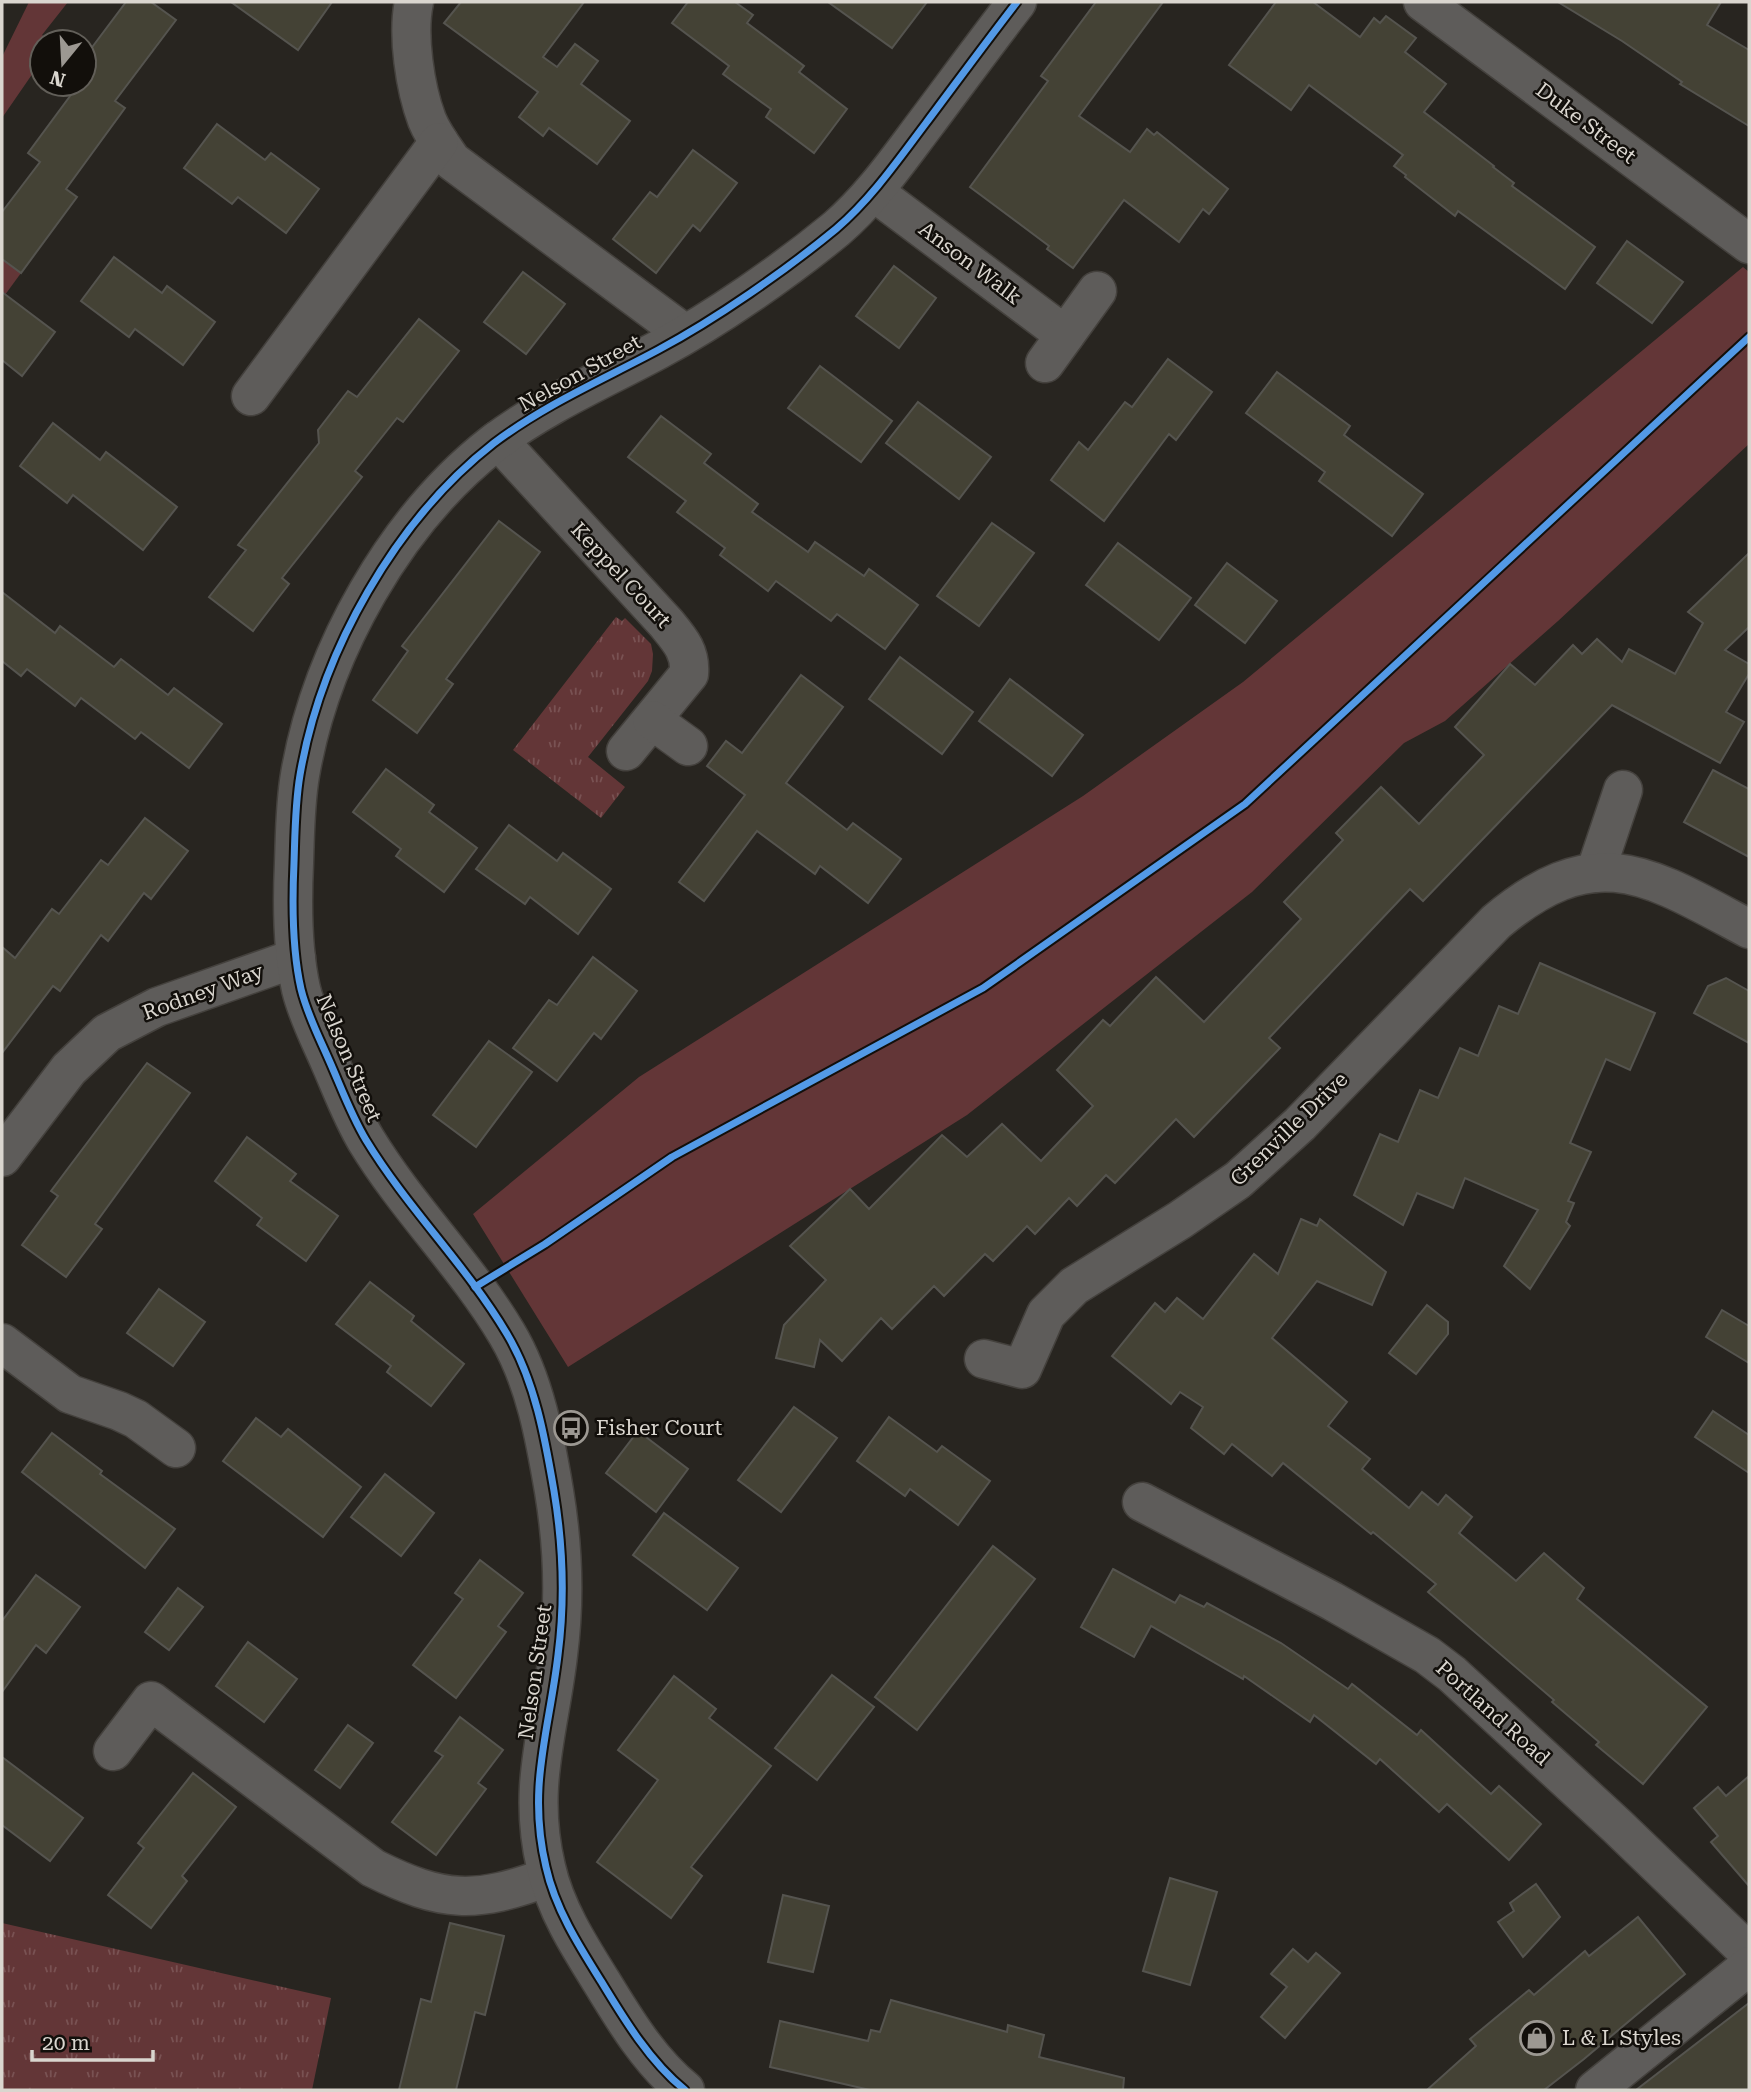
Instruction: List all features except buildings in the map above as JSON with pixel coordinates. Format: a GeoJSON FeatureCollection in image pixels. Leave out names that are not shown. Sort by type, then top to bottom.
{"type":"FeatureCollection","features":[{"type":"Feature","properties":{"kind":"street"},"geometry":{"type":"LineString","coordinates":[[414,2],[412,30],[418,83],[427,121],[452,161],[685,334]]}},
{"type":"Feature","properties":{"kind":"street","name":"Nelson Street"},"geometry":{"type":"LineString","coordinates":[[685,2090],[666,2074],[614,2003],[566,1920],[548,1877],[541,1837],[537,1784],[558,1657],[563,1600],[559,1519],[546,1442],[536,1405],[510,1339],[460,1265],[363,1136],[307,1010],[296,958],[293,889],[297,799],[304,756],[329,674],[348,630],[416,521],[441,491],[498,440],[567,395],[685,334],[749,293],[833,231],[874,192],[1017,2]]}},
{"type":"Feature","properties":{"kind":"street","name":"Duke Street"},"geometry":{"type":"LineString","coordinates":[[1423,2],[1749,244]]}},
{"type":"Feature","properties":{"kind":"street"},"geometry":{"type":"LineString","coordinates":[[251,396],[439,142]]}},
{"type":"Feature","properties":{"kind":"street","name":"Anson Walk"},"geometry":{"type":"LineString","coordinates":[[874,192],[1055,349],[1097,291]]}},
{"type":"Feature","properties":{"kind":"street","name":"Keppel Court"},"geometry":{"type":"LineString","coordinates":[[498,440],[686,648],[690,662],[689,674],[626,751]]}},
{"type":"Feature","properties":{"kind":"street"},"geometry":{"type":"LineString","coordinates":[[652,720],[688,746]]}},
{"type":"Feature","properties":{"kind":"street"},"geometry":{"type":"LineString","coordinates":[[1595,873],[1623,790]]}},
{"type":"Feature","properties":{"kind":"street","name":"Grenville Drive"},"geometry":{"type":"LineString","coordinates":[[984,1359],[1022,1369],[1046,1314],[1074,1286],[1180,1220],[1238,1180],[1300,1124],[1473,944],[1516,905],[1554,883],[1595,873],[1619,872],[1660,883],[1749,929]]}},
{"type":"Feature","properties":{"kind":"street","name":"Rodney Way"},"geometry":{"type":"LineString","coordinates":[[2,1157],[69,1069],[107,1033],[157,1007],[296,958]]}},
{"type":"Feature","properties":{"kind":"street"},"geometry":{"type":"LineString","coordinates":[[2,1343],[71,1394],[136,1419],[176,1448]]}},
{"type":"Feature","properties":{"kind":"street","name":"Portland Road"},"geometry":{"type":"LineString","coordinates":[[1142,1502],[1201,1517],[1452,1674],[1749,1953]]}},
{"type":"Feature","properties":{"kind":"street"},"geometry":{"type":"LineString","coordinates":[[113,1751],[150,1701],[373,1867],[404,1883],[433,1893],[458,1897],[486,1896],[548,1877]]}},
{"type":"Feature","properties":{"kind":"street"},"geometry":{"type":"LineString","coordinates":[[1595,2090],[1749,1966]]}},
{"type":"Feature","properties":{"kind":"green space"},"geometry":{"type":"Polygon","coordinates":[[[29,2],[68,2],[48,28],[28,28],[28,80],[2,118],[2,57],[29,2]]]}},
{"type":"Feature","properties":{"kind":"green space"},"geometry":{"type":"Polygon","coordinates":[[[2,259],[21,273],[2,299],[2,259]]]}},
{"type":"Feature","properties":{"kind":"green space"},"geometry":{"type":"Polygon","coordinates":[[[1743,267],[1749,272],[1749,444],[1558,621],[1445,721],[1404,743],[1252,892],[967,1115],[568,1367],[473,1214],[639,1077],[1083,796],[1243,682],[1743,267]]]}},
{"type":"Feature","properties":{"kind":"green space"},"geometry":{"type":"Polygon","coordinates":[[[616,617],[622,621],[625,618],[651,644],[652,671],[648,681],[588,757],[625,787],[601,818],[513,750],[616,617]]]}},
{"type":"Feature","properties":{"kind":"green space"},"geometry":{"type":"Polygon","coordinates":[[[2,1923],[331,1998],[312,2090],[2,2090],[2,1923]]]}},
{"type":"Feature","properties":{"kind":"cycle path"},"geometry":{"type":"LineString","coordinates":[[685,2090],[649,2053],[619,2010],[584,1954],[550,1882],[541,1838],[539,1785],[560,1635],[562,1573],[557,1511],[543,1430],[525,1371],[507,1334],[474,1284],[400,1190],[366,1140],[306,1007],[298,974],[293,927],[300,775],[310,729],[325,682],[368,592],[395,549],[425,510],[458,474],[494,443],[554,404],[703,324],[773,278],[836,229],[884,178],[1017,2]]}},
{"type":"Feature","properties":{"kind":"cycle path"},"geometry":{"type":"LineString","coordinates":[[475,1287],[545,1244],[672,1157],[983,988],[1245,804],[1749,337]]}},
{"type":"Feature","properties":{"kind":"place","name":"Fisher Court"},"geometry":{"type":"Point","coordinates":[571,1428]}},
{"type":"Feature","properties":{"kind":"place","name":"L & L Styles"},"geometry":{"type":"Point","coordinates":[1537,2038]}}]}
